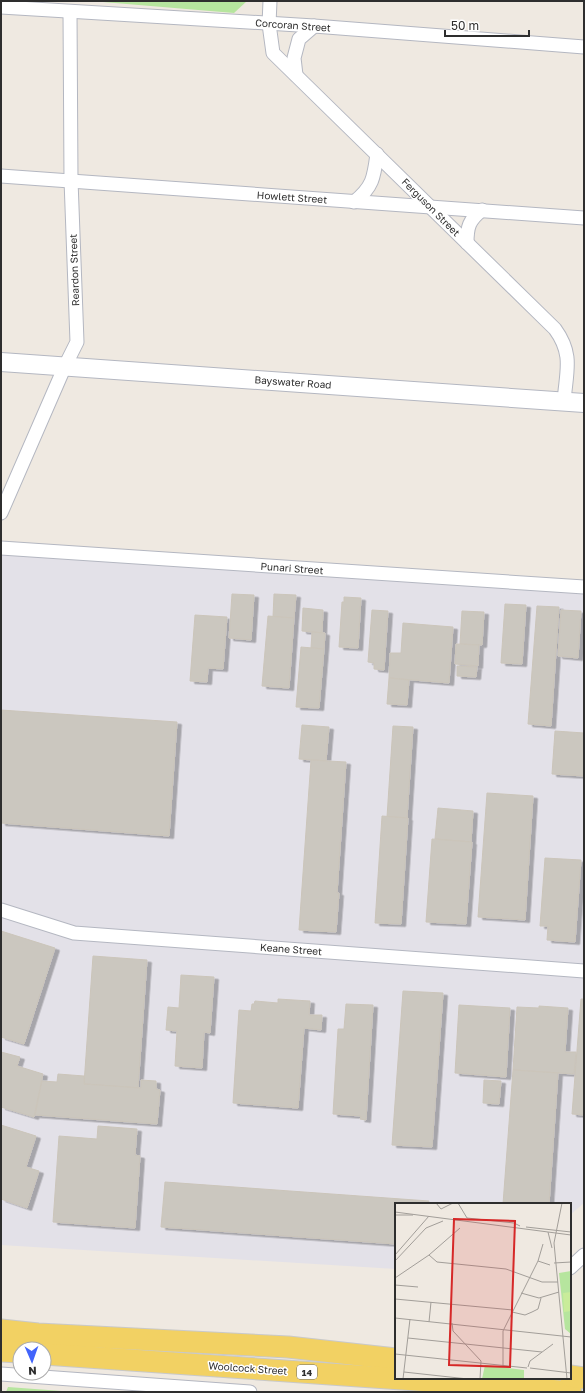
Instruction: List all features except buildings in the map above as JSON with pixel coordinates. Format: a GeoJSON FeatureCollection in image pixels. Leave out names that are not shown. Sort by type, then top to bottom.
{"type":"FeatureCollection","features":[{"type":"Feature","properties":{"kind":"main road","name":"Bayswater Road"},"geometry":{"type":"LineString","coordinates":[[1,351],[68,361],[564,396],[584,403]]}},
{"type":"Feature","properties":{"kind":"main road","name":"Bayswater Road"},"geometry":{"type":"LineString","coordinates":[[1,362],[68,361]]}},
{"type":"Feature","properties":{"kind":"main road","name":"Bayswater Road"},"geometry":{"type":"LineString","coordinates":[[564,396],[584,392]]}},
{"type":"Feature","properties":{"kind":"main road","name":"14"},"geometry":{"type":"LineString","coordinates":[[1,1330],[38,1334],[288,1347],[395,1359]]}},
{"type":"Feature","properties":{"kind":"main road"},"geometry":{"type":"LineString","coordinates":[[1,1350],[12,1351]]}},
{"type":"Feature","properties":{"kind":"main road","name":"Woolcock Street"},"geometry":{"type":"LineString","coordinates":[[52,1355],[395,1378]]}},
{"type":"Feature","properties":{"kind":"main road"},"geometry":{"type":"LineString","coordinates":[[571,1372],[584,1372]]}},
{"type":"Feature","properties":{"kind":"main road"},"geometry":{"type":"LineString","coordinates":[[571,1376],[584,1378]]}},
{"type":"Feature","properties":{"kind":"main road","name":"Woolcock Street"},"geometry":{"type":"LineString","coordinates":[[407,1379],[571,1392]]}},
{"type":"Feature","properties":{"kind":"street","name":"Ferguson Street"},"geometry":{"type":"LineString","coordinates":[[270,1],[269,24],[274,53],[433,208],[555,329],[561,337],[566,350],[567,359],[564,396]]}},
{"type":"Feature","properties":{"kind":"street","name":"Corcoran Street"},"geometry":{"type":"LineString","coordinates":[[1,7],[314,26],[584,47]]}},
{"type":"Feature","properties":{"kind":"street","name":"Reardon Street"},"geometry":{"type":"LineString","coordinates":[[1,513],[77,342],[72,180],[70,12]]}},
{"type":"Feature","properties":{"kind":"street"},"geometry":{"type":"LineString","coordinates":[[296,75],[294,58],[300,39],[314,26]]}},
{"type":"Feature","properties":{"kind":"street"},"geometry":{"type":"LineString","coordinates":[[354,202],[364,193],[374,177],[377,154]]}},
{"type":"Feature","properties":{"kind":"street","name":"Howlett Street"},"geometry":{"type":"LineString","coordinates":[[1,176],[584,218]]}},
{"type":"Feature","properties":{"kind":"street"},"geometry":{"type":"LineString","coordinates":[[467,243],[467,230],[473,217],[482,210]]}},
{"type":"Feature","properties":{"kind":"street","name":"Punari Street"},"geometry":{"type":"LineString","coordinates":[[1,548],[584,587]]}},
{"type":"Feature","properties":{"kind":"street","name":"Keane Street"},"geometry":{"type":"LineString","coordinates":[[1,910],[74,933],[584,971]]}},
{"type":"Feature","properties":{"kind":"street"},"geometry":{"type":"LineString","coordinates":[[571,1267],[584,1254]]}},
{"type":"Feature","properties":{"kind":"street"},"geometry":{"type":"LineString","coordinates":[[1,1374],[250,1392]]}},
{"type":"Feature","properties":{"kind":"shaded area"},"geometry":{"type":"Polygon","coordinates":[[[1,544],[584,589],[584,1203],[571,1214],[571,1203],[395,1203],[395,1269],[1,1245],[1,544]]]}},
{"type":"Feature","properties":{"kind":"green space"},"geometry":{"type":"Polygon","coordinates":[[[91,1],[247,1],[234,13],[91,1]]]}},
{"type":"Feature","properties":{"kind":"green space"},"geometry":{"type":"Polygon","coordinates":[[[8,1387],[75,1392],[6,1392],[8,1387]]]}}]}
